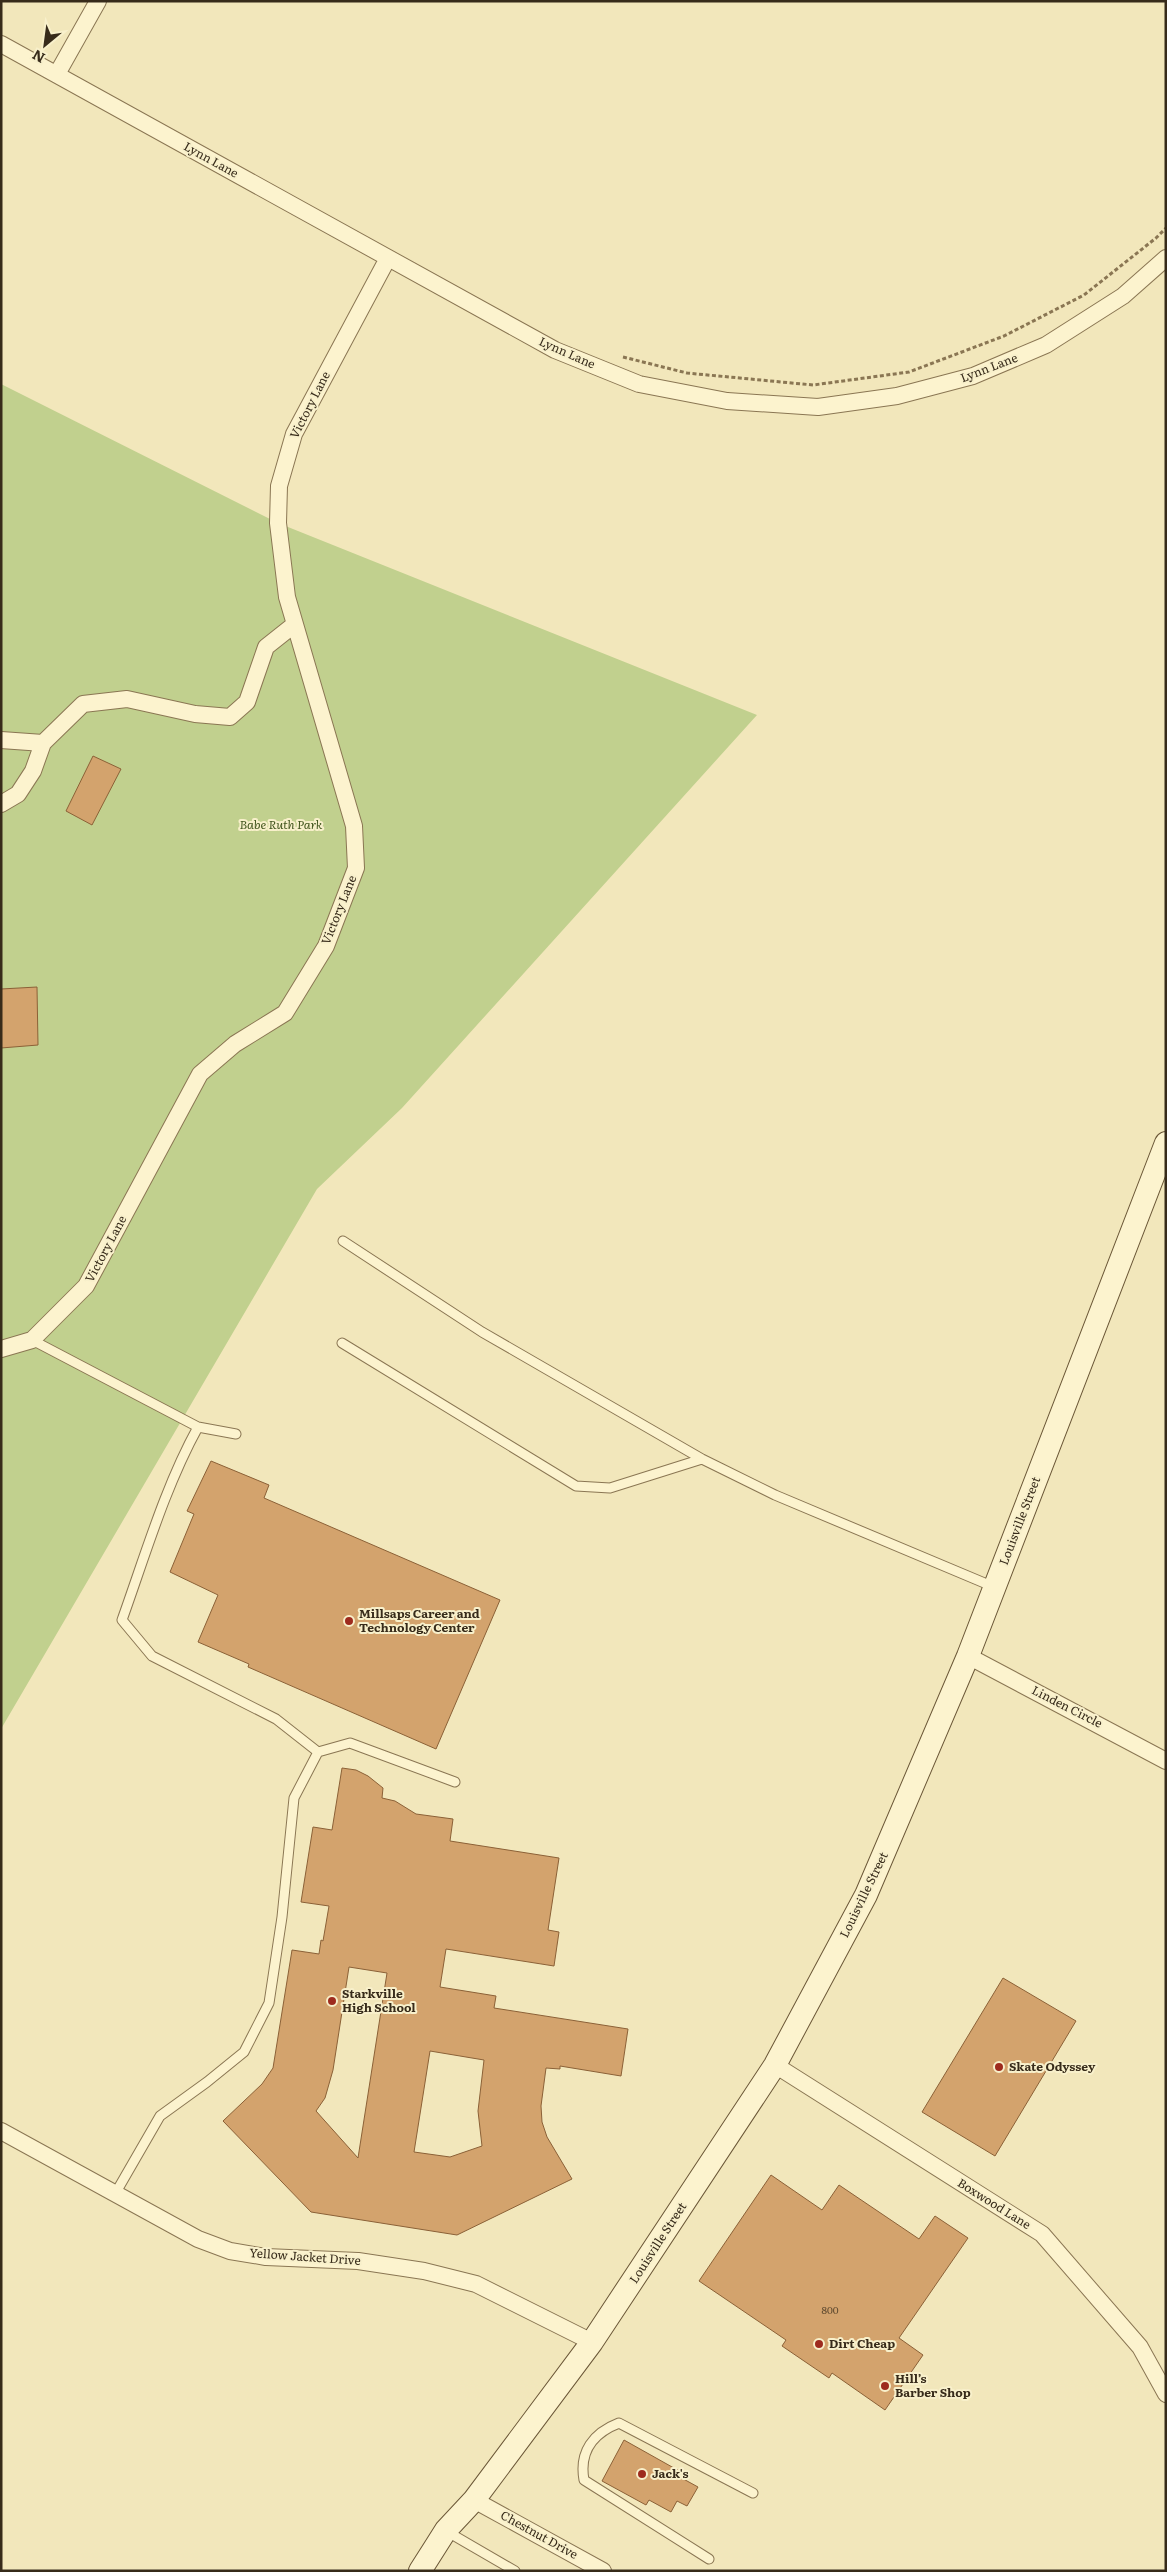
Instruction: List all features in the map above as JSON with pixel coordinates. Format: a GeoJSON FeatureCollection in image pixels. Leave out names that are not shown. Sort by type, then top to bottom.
{"type":"FeatureCollection","features":[{"type":"Feature","properties":{"kind":"main road","name":"Louisville Street"},"geometry":{"type":"LineString","coordinates":[[420,2571],[446,2530],[474,2500],[592,2342],[775,2065],[866,1895],[968,1656],[1166,1143]]}},
{"type":"Feature","properties":{"kind":"street"},"geometry":{"type":"LineString","coordinates":[[57,74],[98,1]]}},
{"type":"Feature","properties":{"kind":"street","name":"Lynn Lane"},"geometry":{"type":"LineString","coordinates":[[1,44],[555,350],[640,384],[727,401],[818,407],[896,396],[973,376],[1046,345],[1123,296],[1166,258]]}},
{"type":"Feature","properties":{"kind":"street","name":"Victory Lane"},"geometry":{"type":"LineString","coordinates":[[1,1349],[32,1340],[86,1286],[200,1074],[235,1044],[285,1013],[326,946],[356,868],[354,826],[287,596],[278,523],[279,486],[294,434],[388,258]]}},
{"type":"Feature","properties":{"kind":"street"},"geometry":{"type":"LineString","coordinates":[[1,804],[18,794],[33,771],[43,743],[83,704],[127,699],[195,714],[230,717],[247,702],[266,647],[295,624]]}},
{"type":"Feature","properties":{"kind":"street"},"geometry":{"type":"LineString","coordinates":[[1,740],[43,743]]}},
{"type":"Feature","properties":{"kind":"street","name":"Linden Circle"},"geometry":{"type":"LineString","coordinates":[[968,1656],[1144,1747],[1166,1761]]}},
{"type":"Feature","properties":{"kind":"street","name":"Boxwood Lane"},"geometry":{"type":"LineString","coordinates":[[775,2065],[1042,2234],[1140,2347],[1166,2394]]}},
{"type":"Feature","properties":{"kind":"street","name":"Yellow Jacket Drive"},"geometry":{"type":"LineString","coordinates":[[1,2131],[198,2239],[230,2251],[266,2257],[358,2261],[424,2270],[476,2284],[592,2342]]}},
{"type":"Feature","properties":{"kind":"street","name":"Chestnut Drive"},"geometry":{"type":"LineString","coordinates":[[474,2500],[603,2571]]}},
{"type":"Feature","properties":{"kind":"lane"},"geometry":{"type":"LineString","coordinates":[[343,1241],[482,1332],[702,1459],[775,1495],[994,1587]]}},
{"type":"Feature","properties":{"kind":"lane"},"geometry":{"type":"LineString","coordinates":[[32,1340],[198,1428],[236,1434]]}},
{"type":"Feature","properties":{"kind":"lane"},"geometry":{"type":"LineString","coordinates":[[342,1343],[576,1486],[610,1488],[702,1459]]}},
{"type":"Feature","properties":{"kind":"lane"},"geometry":{"type":"LineString","coordinates":[[198,1428],[189,1444],[167,1498],[122,1620],[152,1656],[276,1719],[318,1752]]}},
{"type":"Feature","properties":{"kind":"lane"},"geometry":{"type":"LineString","coordinates":[[115,2194],[160,2116],[244,2052],[269,2003],[282,1917],[294,1798],[318,1752],[350,1743],[454,1782]]}},
{"type":"Feature","properties":{"kind":"lane"},"geometry":{"type":"LineString","coordinates":[[709,2559],[584,2480],[582,2465],[589,2447],[602,2430],[619,2423],[753,2493]]}},
{"type":"Feature","properties":{"kind":"lane"},"geometry":{"type":"LineString","coordinates":[[446,2530],[515,2571]]}},
{"type":"Feature","properties":{"kind":"path"},"geometry":{"type":"LineString","coordinates":[[616,355],[687,373],[813,385],[909,372],[1004,336],[1084,295],[1166,228]]}},
{"type":"Feature","properties":{"kind":"green space","name":"Babe Ruth Park"},"geometry":{"type":"Polygon","coordinates":[[[1,384],[278,523],[757,715],[402,1108],[317,1189],[1,1729],[1,384]]]}},
{"type":"Feature","properties":{"kind":"building"},"geometry":{"type":"Polygon","coordinates":[[[93,756],[121,769],[92,825],[66,811],[93,756]]]}},
{"type":"Feature","properties":{"kind":"building"},"geometry":{"type":"Polygon","coordinates":[[[37,987],[38,1045],[1,1048],[1,989],[37,987]]]}},
{"type":"Feature","properties":{"kind":"building","name":"Millsaps Career and Technology Center"},"geometry":{"type":"Polygon","coordinates":[[[211,1461],[269,1485],[264,1498],[500,1600],[436,1749],[248,1667],[249,1664],[198,1642],[218,1595],[170,1572],[194,1514],[187,1511],[211,1461]]]}},
{"type":"Feature","properties":{"kind":"building"},"geometry":{"type":"Polygon","coordinates":[[[342,1768],[356,1770],[368,1776],[383,1788],[382,1798],[395,1801],[416,1814],[453,1819],[450,1841],[559,1858],[548,1930],[559,1932],[554,1966],[446,1949],[440,1987],[496,1996],[494,2008],[628,2029],[621,2076],[560,2066],[560,2069],[546,2068],[541,2106],[542,2122],[547,2137],[572,2179],[457,2235],[311,2212],[223,2121],[262,2084],[273,2068],[292,1950],[319,1954],[329,1906],[301,1902],[313,1827],[332,1830],[342,1768]],[[349,1967],[333,2070],[325,2098],[316,2111],[358,2158],[387,1973],[349,1967]],[[430,2051],[414,2152],[450,2157],[482,2146],[478,2111],[484,2060],[430,2051]]]}},
{"type":"Feature","properties":{"kind":"building","name":"Skate Odyssey"},"geometry":{"type":"Polygon","coordinates":[[[1003,1978],[1076,2021],[995,2156],[922,2112],[1003,1978]]]}},
{"type":"Feature","properties":{"kind":"building"},"geometry":{"type":"Polygon","coordinates":[[[771,2175],[822,2210],[839,2185],[919,2239],[935,2216],[968,2238],[899,2338],[923,2355],[885,2410],[832,2373],[829,2378],[782,2346],[786,2340],[699,2281],[771,2175]]]}},
{"type":"Feature","properties":{"kind":"building","name":"Jack's"},"geometry":{"type":"Polygon","coordinates":[[[624,2440],[681,2472],[678,2476],[698,2487],[687,2506],[677,2501],[671,2512],[649,2500],[646,2505],[602,2481],[624,2440]]]}},
{"type":"Feature","properties":{"kind":"place","name":"Millsaps Career and Technology Center"},"geometry":{"type":"Point","coordinates":[349,1621]}},
{"type":"Feature","properties":{"kind":"place","name":"Starkville High School"},"geometry":{"type":"Point","coordinates":[332,2001]}},
{"type":"Feature","properties":{"kind":"place","name":"Skate Odyssey"},"geometry":{"type":"Point","coordinates":[999,2067]}},
{"type":"Feature","properties":{"kind":"place","name":"Dirt Cheap"},"geometry":{"type":"Point","coordinates":[819,2344]}},
{"type":"Feature","properties":{"kind":"place","name":"Hill’s Barber Shop"},"geometry":{"type":"Point","coordinates":[885,2386]}},
{"type":"Feature","properties":{"kind":"place","name":"Jack's"},"geometry":{"type":"Point","coordinates":[642,2474]}}]}
